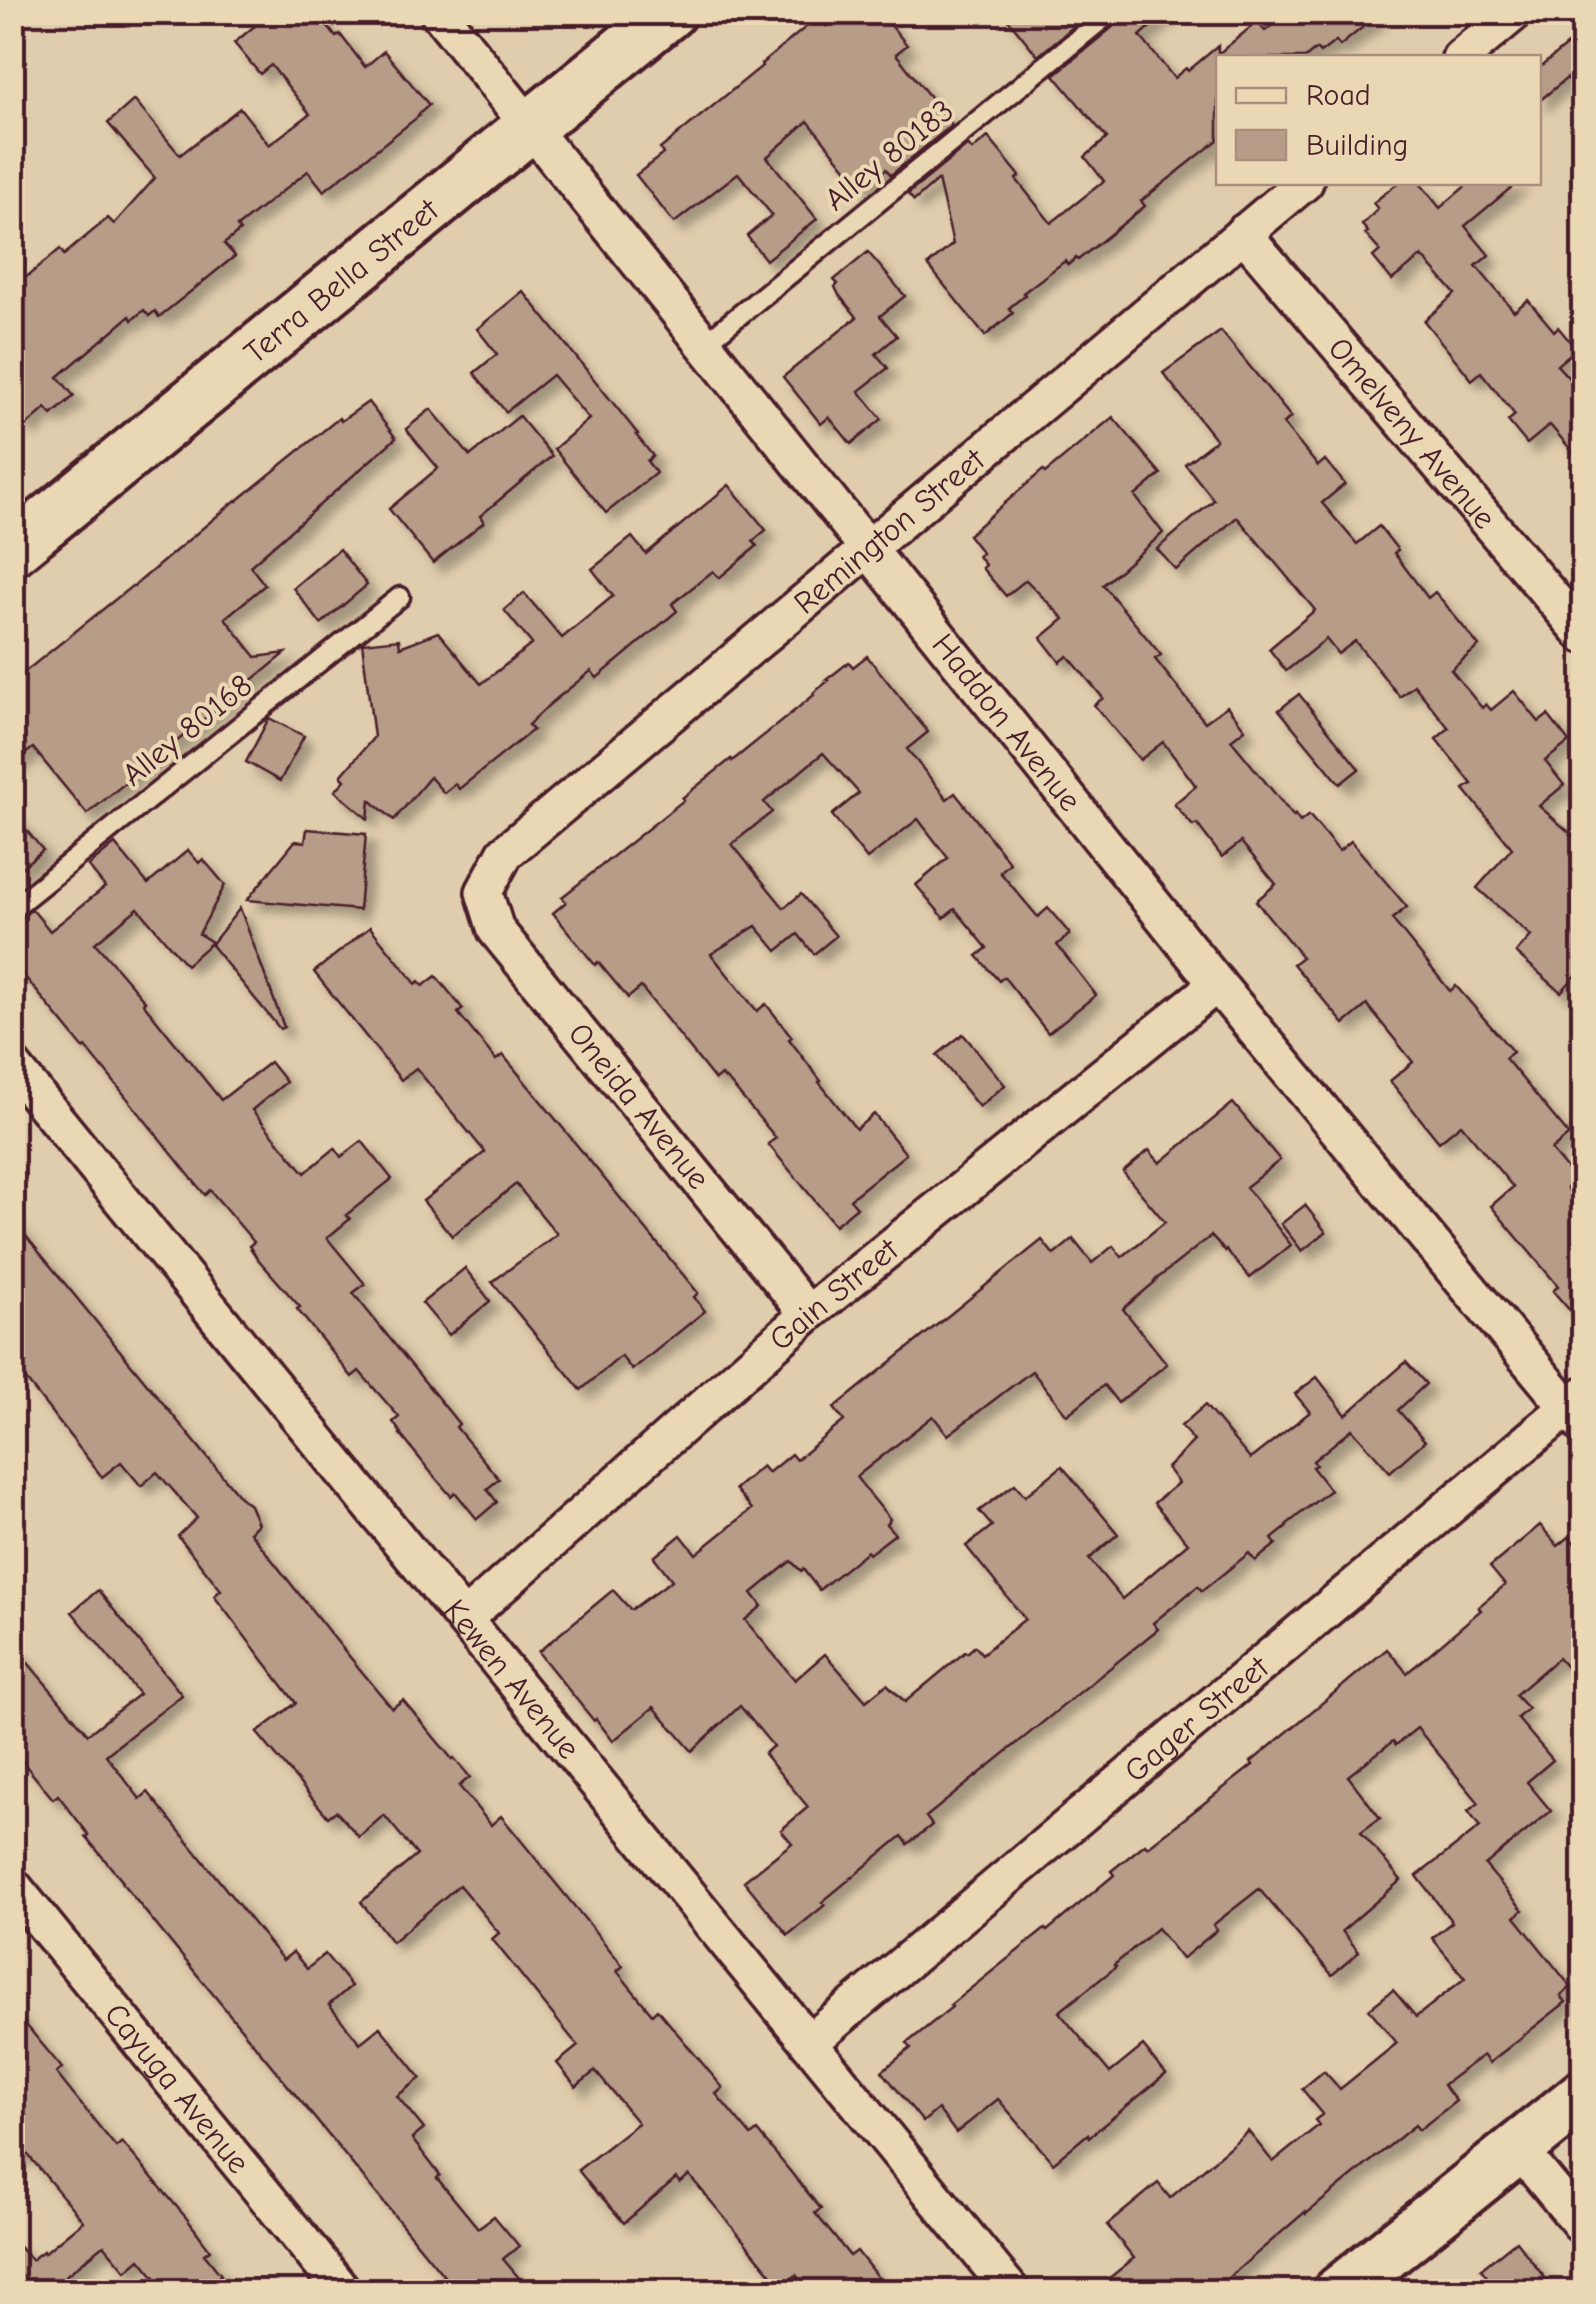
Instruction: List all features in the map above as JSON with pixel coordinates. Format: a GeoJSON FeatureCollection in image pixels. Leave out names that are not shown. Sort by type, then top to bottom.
{"type":"FeatureCollection","features":[{"type":"Feature","properties":{"kind":"main road","name":"Terra Bella Street"},"geometry":{"type":"LineString","coordinates":[[12,550],[670,12]]}},
{"type":"Feature","properties":{"kind":"main road"},"geometry":{"type":"LineString","coordinates":[[1339,2292],[1584,2095]]}},
{"type":"Feature","properties":{"kind":"street","name":"Haddon Avenue"},"geometry":{"type":"LineString","coordinates":[[438,12],[1218,984],[1578,1410]]}},
{"type":"Feature","properties":{"kind":"street"},"geometry":{"type":"LineString","coordinates":[[1464,55],[1515,12]]}},
{"type":"Feature","properties":{"kind":"street","name":"Remington Street"},"geometry":{"type":"LineString","coordinates":[[484,892],[504,853],[1301,185]]}},
{"type":"Feature","properties":{"kind":"street","name":"Omelveny Avenue"},"geometry":{"type":"LineString","coordinates":[[1243,233],[1584,635]]}},
{"type":"Feature","properties":{"kind":"street","name":"Oneida Avenue"},"geometry":{"type":"LineString","coordinates":[[484,892],[496,930],[808,1314]]}},
{"type":"Feature","properties":{"kind":"street","name":"Gain Street"},"geometry":{"type":"LineString","coordinates":[[464,1618],[808,1314],[1218,984]]}},
{"type":"Feature","properties":{"kind":"street","name":"Kewen Avenue"},"geometry":{"type":"LineString","coordinates":[[12,1064],[1012,2292]]}},
{"type":"Feature","properties":{"kind":"street","name":"Gager Street"},"geometry":{"type":"LineString","coordinates":[[810,2043],[1578,1410]]}},
{"type":"Feature","properties":{"kind":"street","name":"Cayuga Avenue"},"geometry":{"type":"LineString","coordinates":[[12,1885],[344,2292]]}},
{"type":"Feature","properties":{"kind":"street"},"geometry":{"type":"LineString","coordinates":[[1518,2148],[1584,2228]]}},
{"type":"Feature","properties":{"kind":"lane","name":"Alley 80183"},"geometry":{"type":"LineString","coordinates":[[704,344],[1111,12]]}},
{"type":"Feature","properties":{"kind":"lane","name":"Alley 80168"},"geometry":{"type":"LineString","coordinates":[[12,909],[400,598]]}},
{"type":"Feature","properties":{"kind":"building"},"geometry":{"type":"Polygon","coordinates":[[[248,12],[316,12],[336,37],[340,34],[365,67],[384,51],[429,105],[324,191],[308,171],[237,227],[240,231],[224,244],[235,256],[159,317],[155,311],[149,316],[144,310],[132,320],[130,316],[58,377],[74,396],[52,415],[46,408],[26,426],[12,410],[12,289],[60,249],[64,255],[108,218],[114,224],[155,178],[108,123],[134,100],[180,155],[240,108],[269,145],[310,114],[271,65],[260,74],[234,43],[257,24],[248,12]]]}},
{"type":"Feature","properties":{"kind":"building"},"geometry":{"type":"Polygon","coordinates":[[[842,12],[880,12],[907,45],[896,54],[952,125],[891,175],[886,169],[862,188],[808,121],[767,157],[817,219],[766,260],[747,236],[772,215],[738,173],[674,223],[636,175],[663,154],[660,149],[818,17],[826,26],[842,12]]]}},
{"type":"Feature","properties":{"kind":"building"},"geometry":{"type":"Polygon","coordinates":[[[1002,12],[1091,12],[1038,56],[1002,12]]]}},
{"type":"Feature","properties":{"kind":"building"},"geometry":{"type":"Polygon","coordinates":[[[1123,12],[1167,12],[1140,36],[1174,78],[1218,46],[1218,54],[1257,22],[1265,31],[1287,13],[1295,24],[1308,12],[1381,12],[1340,46],[1336,41],[1320,53],[1316,49],[1309,55],[1216,55],[1216,142],[1141,201],[1145,206],[1078,260],[1068,265],[1065,261],[1023,293],[1009,308],[1013,313],[985,336],[928,265],[953,244],[938,180],[914,201],[908,194],[968,145],[972,150],[988,137],[1051,223],[1104,181],[1085,157],[1107,138],[1054,75],[1119,22],[1123,12]]]}},
{"type":"Feature","properties":{"kind":"building"},"geometry":{"type":"Polygon","coordinates":[[[1584,31],[1584,97],[1567,78],[1541,100],[1541,67],[1584,31]]]}},
{"type":"Feature","properties":{"kind":"building"},"geometry":{"type":"Polygon","coordinates":[[[1395,185],[1421,185],[1440,208],[1467,185],[1514,185],[1465,226],[1489,255],[1476,266],[1514,311],[1528,300],[1554,331],[1558,327],[1576,349],[1557,365],[1584,395],[1584,465],[1550,425],[1527,444],[1508,421],[1515,415],[1481,372],[1472,380],[1424,321],[1455,294],[1422,256],[1392,280],[1373,257],[1380,251],[1362,225],[1378,209],[1373,203],[1395,185]]]}},
{"type":"Feature","properties":{"kind":"building"},"geometry":{"type":"Polygon","coordinates":[[[868,252],[905,296],[880,316],[897,336],[876,354],[888,368],[859,391],[882,419],[851,444],[829,417],[821,424],[783,377],[857,317],[839,295],[834,280],[868,252]]]}},
{"type":"Feature","properties":{"kind":"building"},"geometry":{"type":"Polygon","coordinates":[[[523,291],[653,456],[647,461],[656,473],[606,513],[554,449],[589,419],[552,375],[506,412],[474,373],[497,354],[477,329],[523,291]]]}},
{"type":"Feature","properties":{"kind":"building"},"geometry":{"type":"Polygon","coordinates":[[[1221,331],[1291,417],[1283,424],[1318,466],[1325,460],[1345,484],[1322,503],[1357,544],[1379,526],[1428,598],[1435,592],[1479,646],[1451,670],[1482,708],[1486,704],[1491,710],[1514,691],[1539,722],[1548,715],[1569,742],[1545,761],[1564,785],[1539,806],[1584,845],[1584,966],[1561,992],[1516,953],[1531,936],[1477,888],[1512,848],[1464,789],[1472,784],[1436,739],[1449,728],[1414,685],[1400,697],[1355,641],[1338,654],[1326,639],[1286,671],[1269,649],[1315,610],[1237,517],[1176,570],[1157,549],[1214,500],[1185,464],[1216,440],[1163,373],[1221,331]]]}},
{"type":"Feature","properties":{"kind":"building"},"geometry":{"type":"Polygon","coordinates":[[[368,402],[396,438],[250,566],[265,585],[225,618],[256,657],[286,653],[87,814],[33,748],[12,764],[12,682],[339,418],[341,421],[368,402]]]}},
{"type":"Feature","properties":{"kind":"building"},"geometry":{"type":"Polygon","coordinates":[[[431,409],[470,456],[519,416],[552,456],[480,516],[484,522],[433,563],[389,509],[438,468],[406,429],[431,409]]]}},
{"type":"Feature","properties":{"kind":"building"},"geometry":{"type":"Polygon","coordinates":[[[1113,417],[1161,474],[1135,496],[1163,533],[1103,585],[1161,655],[1155,659],[1205,722],[1227,706],[1245,729],[1231,740],[1294,817],[1300,822],[1309,815],[1339,851],[1351,841],[1407,907],[1392,919],[1450,991],[1456,986],[1513,1052],[1505,1058],[1569,1135],[1551,1150],[1576,1180],[1567,1188],[1584,1208],[1584,1327],[1553,1291],[1558,1286],[1491,1206],[1513,1187],[1461,1124],[1439,1142],[1390,1081],[1413,1062],[1367,1005],[1344,1024],[1293,964],[1302,957],[1256,901],[1276,884],[1241,842],[1222,857],[1197,824],[1193,826],[1174,804],[1196,786],[1163,742],[1140,760],[1094,705],[1103,698],[1068,656],[1060,662],[1041,638],[1064,619],[1026,580],[1006,596],[982,568],[985,565],[978,556],[982,553],[968,535],[1043,470],[1045,473],[1113,417]]]}},
{"type":"Feature","properties":{"kind":"building"},"geometry":{"type":"Polygon","coordinates":[[[729,485],[766,530],[753,541],[757,546],[719,578],[713,571],[672,604],[677,611],[597,678],[591,671],[550,704],[528,725],[533,730],[459,789],[455,784],[444,793],[430,777],[394,820],[370,800],[368,819],[335,791],[345,780],[341,776],[374,737],[362,643],[399,639],[400,647],[438,632],[481,684],[532,644],[504,610],[524,593],[562,638],[613,596],[592,569],[632,537],[646,554],[729,485]]]}},
{"type":"Feature","properties":{"kind":"building"},"geometry":{"type":"Polygon","coordinates":[[[339,549],[367,585],[321,624],[293,588],[339,549]]]}},
{"type":"Feature","properties":{"kind":"building"},"geometry":{"type":"Polygon","coordinates":[[[867,656],[928,732],[907,749],[947,799],[955,793],[1010,863],[1000,872],[1038,917],[1048,908],[1070,934],[1057,945],[1096,995],[1048,1033],[1004,977],[999,981],[977,956],[987,948],[955,909],[944,918],[916,885],[948,858],[918,819],[867,859],[832,815],[859,793],[823,753],[764,802],[772,812],[732,844],[784,908],[801,894],[836,936],[814,954],[798,934],[777,951],[756,926],[711,954],[757,1011],[766,1004],[856,1129],[874,1114],[906,1154],[850,1199],[857,1207],[835,1225],[768,1144],[776,1138],[731,1084],[721,1075],[715,1080],[641,987],[628,998],[553,913],[566,902],[562,897],[814,695],[826,680],[849,662],[853,667],[867,656]]]}},
{"type":"Feature","properties":{"kind":"building"},"geometry":{"type":"Polygon","coordinates":[[[1299,694],[1359,769],[1340,784],[1279,710],[1299,694]]]}},
{"type":"Feature","properties":{"kind":"building"},"geometry":{"type":"Polygon","coordinates":[[[269,718],[304,736],[280,781],[246,762],[269,718]]]}},
{"type":"Feature","properties":{"kind":"building"},"geometry":{"type":"Polygon","coordinates":[[[12,813],[43,850],[12,875],[12,813]]]}},
{"type":"Feature","properties":{"kind":"building"},"geometry":{"type":"Polygon","coordinates":[[[307,829],[366,834],[359,910],[247,900],[295,841],[305,842],[307,829]]]}},
{"type":"Feature","properties":{"kind":"building"},"geometry":{"type":"Polygon","coordinates":[[[115,844],[148,884],[188,850],[199,863],[203,859],[225,885],[199,934],[212,942],[186,965],[138,908],[95,943],[221,1100],[270,1062],[286,1082],[252,1110],[305,1173],[335,1148],[341,1157],[362,1141],[392,1179],[346,1215],[350,1219],[327,1238],[365,1284],[353,1293],[499,1479],[487,1489],[497,1502],[477,1519],[455,1492],[451,1496],[400,1434],[393,1422],[399,1417],[359,1371],[352,1377],[297,1309],[300,1307],[249,1246],[254,1242],[210,1190],[205,1195],[12,961],[12,921],[32,909],[50,931],[105,887],[88,866],[115,844]]]}},
{"type":"Feature","properties":{"kind":"building"},"geometry":{"type":"Polygon","coordinates":[[[240,908],[284,1027],[280,1029],[211,945],[240,908]]]}},
{"type":"Feature","properties":{"kind":"building"},"geometry":{"type":"Polygon","coordinates":[[[370,927],[416,984],[419,981],[423,986],[436,976],[463,1009],[458,1013],[496,1060],[503,1055],[698,1293],[694,1297],[705,1311],[632,1370],[621,1356],[581,1390],[492,1282],[557,1234],[516,1184],[452,1236],[423,1201],[485,1152],[416,1068],[401,1080],[314,972],[370,927]]]}},
{"type":"Feature","properties":{"kind":"building"},"geometry":{"type":"Polygon","coordinates":[[[963,1034],[1005,1085],[979,1107],[937,1055],[963,1034]]]}},
{"type":"Feature","properties":{"kind":"building"},"geometry":{"type":"Polygon","coordinates":[[[1233,1103],[1280,1160],[1246,1187],[1291,1245],[1250,1278],[1211,1236],[1123,1309],[1167,1364],[1118,1403],[1104,1385],[1067,1415],[1032,1371],[948,1435],[933,1416],[856,1477],[890,1519],[886,1524],[895,1534],[819,1590],[803,1569],[791,1561],[752,1593],[762,1606],[745,1620],[795,1680],[825,1654],[866,1701],[887,1684],[905,1702],[965,1652],[975,1646],[982,1654],[1025,1619],[966,1546],[992,1526],[979,1511],[1015,1484],[1025,1496],[1062,1466],[1118,1534],[1089,1559],[1122,1599],[1188,1543],[1154,1503],[1178,1483],[1167,1468],[1194,1441],[1181,1426],[1205,1405],[1250,1459],[1310,1412],[1295,1394],[1317,1377],[1346,1415],[1406,1362],[1426,1384],[1398,1410],[1425,1441],[1390,1472],[1352,1429],[1313,1461],[1316,1465],[1312,1467],[1330,1490],[1272,1539],[1276,1544],[1255,1561],[1249,1553],[1202,1591],[1198,1586],[1153,1623],[1158,1629],[926,1817],[932,1825],[908,1844],[902,1836],[788,1935],[744,1881],[792,1843],[781,1830],[808,1807],[764,1754],[773,1746],[740,1706],[692,1751],[654,1707],[613,1741],[538,1652],[613,1590],[631,1610],[672,1580],[654,1557],[681,1535],[696,1554],[752,1509],[735,1489],[762,1466],[768,1473],[791,1454],[796,1460],[844,1421],[834,1408],[1042,1240],[1054,1255],[1073,1239],[1092,1263],[1113,1246],[1122,1257],[1165,1222],[1123,1172],[1149,1150],[1160,1163],[1233,1103]]]}},
{"type":"Feature","properties":{"kind":"building"},"geometry":{"type":"Polygon","coordinates":[[[1305,1205],[1326,1232],[1302,1251],[1281,1224],[1305,1205]]]}},
{"type":"Feature","properties":{"kind":"building"},"geometry":{"type":"Polygon","coordinates":[[[12,1219],[250,1505],[258,1524],[250,1532],[330,1633],[392,1708],[403,1700],[454,1758],[470,1777],[459,1786],[491,1825],[501,1816],[623,1966],[617,1971],[652,2014],[657,2009],[723,2088],[716,2094],[751,2136],[757,2131],[821,2209],[815,2213],[850,2256],[857,2251],[889,2292],[810,2292],[796,2275],[782,2287],[689,2175],[680,2183],[676,2178],[624,2223],[598,2195],[578,2170],[638,2123],[595,2071],[576,2087],[557,2063],[578,2046],[492,1939],[499,1933],[459,1885],[392,1942],[361,1902],[417,1855],[384,1815],[359,1837],[336,1811],[328,1817],[257,1733],[296,1703],[214,1596],[221,1590],[178,1536],[197,1518],[157,1472],[141,1486],[121,1462],[102,1477],[12,1362],[12,1219]]]}},
{"type":"Feature","properties":{"kind":"building"},"geometry":{"type":"Polygon","coordinates":[[[465,1268],[490,1301],[449,1335],[422,1303],[465,1268]]]}},
{"type":"Feature","properties":{"kind":"building"},"geometry":{"type":"Polygon","coordinates":[[[1540,1525],[1558,1546],[1569,1537],[1584,1554],[1584,1574],[1569,1586],[1584,1604],[1584,1688],[1558,1658],[1515,1695],[1528,1709],[1517,1718],[1553,1760],[1527,1782],[1551,1811],[1485,1865],[1523,1910],[1515,1917],[1571,1987],[1561,1996],[1566,2002],[1489,2063],[1483,2055],[1443,2085],[1456,2101],[1419,2130],[1415,2125],[1212,2292],[1092,2292],[1134,2258],[1107,2225],[1158,2183],[1170,2198],[1248,2131],[1273,2162],[1319,2125],[1315,2120],[1323,2114],[1302,2089],[1324,2071],[1340,2089],[1397,2043],[1369,2009],[1393,1990],[1416,2017],[1465,1978],[1432,1938],[1452,1922],[1417,1876],[1480,1827],[1468,1811],[1479,1803],[1417,1728],[1396,1745],[1393,1741],[1348,1776],[1380,1818],[1361,1832],[1401,1880],[1342,1931],[1359,1952],[1332,1975],[1259,1889],[1213,1925],[1217,1930],[1182,1959],[1157,1928],[1059,2012],[1110,2073],[1143,2046],[1166,2074],[1053,2163],[998,2099],[956,2133],[938,2109],[923,2122],[882,2071],[911,2048],[907,2043],[950,2005],[1047,1931],[1145,1844],[1148,1847],[1253,1765],[1251,1762],[1387,1649],[1407,1673],[1505,1585],[1490,1567],[1540,1525]]]}},
{"type":"Feature","properties":{"kind":"building"},"geometry":{"type":"Polygon","coordinates":[[[98,1590],[182,1695],[106,1755],[140,1799],[148,1792],[283,1960],[293,1952],[307,1969],[325,1954],[351,1986],[329,2005],[360,2043],[380,2027],[421,2078],[397,2096],[424,2129],[412,2139],[440,2175],[437,2178],[478,2228],[494,2216],[519,2246],[503,2259],[531,2292],[457,2292],[122,1883],[58,1795],[53,1799],[12,1749],[12,1644],[88,1734],[139,1694],[72,1612],[98,1590]]]}},
{"type":"Feature","properties":{"kind":"building"},"geometry":{"type":"Polygon","coordinates":[[[12,2008],[62,2068],[56,2073],[116,2147],[122,2142],[188,2220],[210,2250],[204,2254],[221,2275],[215,2279],[226,2292],[167,2292],[140,2259],[126,2271],[104,2245],[63,2278],[75,2292],[12,2292],[12,2239],[31,2260],[83,2221],[24,2150],[12,2160],[12,2008]]]}},
{"type":"Feature","properties":{"kind":"building"},"geometry":{"type":"Polygon","coordinates":[[[1516,2241],[1556,2292],[1499,2292],[1481,2269],[1516,2241]]]}}]}
